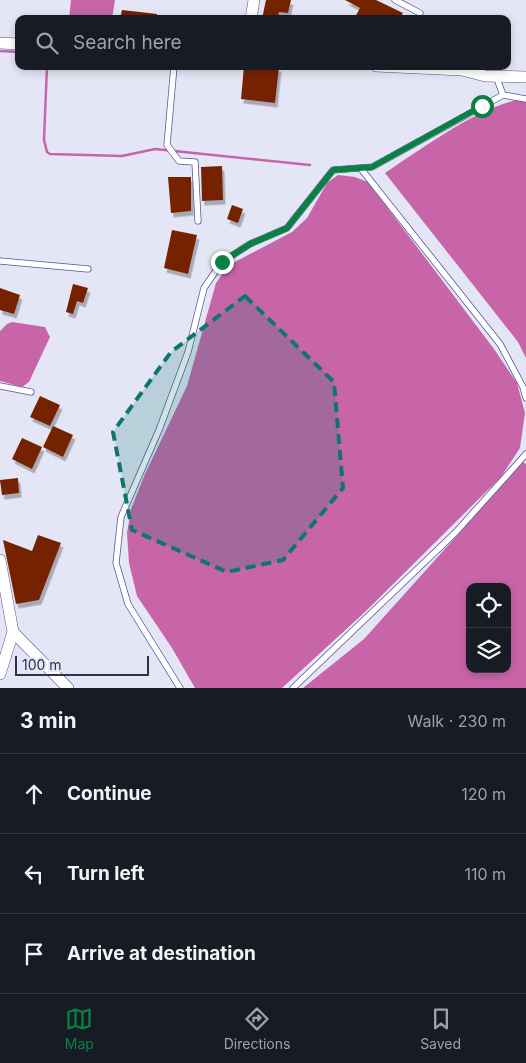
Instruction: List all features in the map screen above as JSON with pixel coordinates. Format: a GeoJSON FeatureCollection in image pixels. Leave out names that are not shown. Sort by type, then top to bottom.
{"type":"FeatureCollection","features":[{"type":"Feature","properties":{"kind":"street"},"geometry":{"type":"LineString","coordinates":[[252,15],[254,0]]}},
{"type":"Feature","properties":{"kind":"street"},"geometry":{"type":"LineString","coordinates":[[0,43],[15,44]]}},
{"type":"Feature","properties":{"kind":"street"},"geometry":{"type":"LineString","coordinates":[[462,70],[496,76],[526,77]]}},
{"type":"Feature","properties":{"kind":"street"},"geometry":{"type":"LineString","coordinates":[[0,560],[13,632],[0,674]]}},
{"type":"Feature","properties":{"kind":"street"},"geometry":{"type":"LineString","coordinates":[[13,632],[68,688]]}},
{"type":"Feature","properties":{"kind":"lane"},"geometry":{"type":"LineString","coordinates":[[395,0],[420,13]]}},
{"type":"Feature","properties":{"kind":"lane"},"geometry":{"type":"LineString","coordinates":[[174,70],[167,145],[179,161],[195,162],[198,221]]}},
{"type":"Feature","properties":{"kind":"lane"},"geometry":{"type":"LineString","coordinates":[[496,76],[503,96]]}},
{"type":"Feature","properties":{"kind":"lane"},"geometry":{"type":"LineString","coordinates":[[180,688],[128,604],[116,563],[121,517],[159,430],[184,361],[204,288],[222,262],[250,244],[287,228],[333,170],[362,170],[372,167],[503,96],[526,100]]}},
{"type":"Feature","properties":{"kind":"lane"},"geometry":{"type":"LineString","coordinates":[[362,170],[500,344],[523,387],[526,398]]}},
{"type":"Feature","properties":{"kind":"lane"},"geometry":{"type":"LineString","coordinates":[[0,261],[88,269]]}},
{"type":"Feature","properties":{"kind":"lane"},"geometry":{"type":"LineString","coordinates":[[0,386],[31,392]]}},
{"type":"Feature","properties":{"kind":"lane"},"geometry":{"type":"LineString","coordinates":[[294,688],[455,533],[526,454]]}},
{"type":"Feature","properties":{"kind":"highlighted area"},"geometry":{"type":"Polygon","coordinates":[[[245,296],[334,382],[343,488],[283,560],[227,572],[132,530],[113,432],[171,352],[245,296]]]}},
{"type":"Feature","properties":{"kind":"shaded area"},"geometry":{"type":"Polygon","coordinates":[[[71,0],[115,0],[113,15],[69,15],[71,0]]]}},
{"type":"Feature","properties":{"kind":"shaded area"},"geometry":{"type":"Polygon","coordinates":[[[526,99],[526,358],[518,342],[385,173],[434,140],[473,117],[492,108],[526,99]]]}},
{"type":"Feature","properties":{"kind":"shaded area"},"geometry":{"type":"Polygon","coordinates":[[[338,175],[355,177],[368,182],[494,349],[517,383],[525,413],[520,448],[501,477],[365,612],[282,688],[195,688],[172,648],[137,596],[129,563],[127,533],[131,509],[145,474],[187,386],[216,283],[229,265],[292,232],[307,218],[327,183],[338,175]]]}},
{"type":"Feature","properties":{"kind":"shaded area"},"geometry":{"type":"Polygon","coordinates":[[[12,322],[45,327],[50,337],[29,382],[22,387],[0,381],[0,331],[12,322]]]}},
{"type":"Feature","properties":{"kind":"shaded area"},"geometry":{"type":"Polygon","coordinates":[[[523,462],[526,464],[526,688],[303,688],[364,639],[523,462]]]}},
{"type":"Feature","properties":{"kind":"building"},"geometry":{"type":"Polygon","coordinates":[[[266,0],[291,0],[288,13],[279,12],[279,15],[263,15],[266,0]]]}},
{"type":"Feature","properties":{"kind":"building"},"geometry":{"type":"Polygon","coordinates":[[[345,0],[376,0],[403,13],[402,15],[356,15],[360,8],[345,0]]]}},
{"type":"Feature","properties":{"kind":"building"},"geometry":{"type":"Polygon","coordinates":[[[122,10],[157,14],[157,15],[121,15],[122,10]]]}},
{"type":"Feature","properties":{"kind":"building"},"geometry":{"type":"Polygon","coordinates":[[[244,70],[279,70],[275,103],[241,99],[244,70]]]}},
{"type":"Feature","properties":{"kind":"building"},"geometry":{"type":"Polygon","coordinates":[[[222,166],[223,200],[202,201],[201,167],[222,166]]]}},
{"type":"Feature","properties":{"kind":"building"},"geometry":{"type":"Polygon","coordinates":[[[168,177],[191,177],[191,211],[171,213],[168,177]]]}},
{"type":"Feature","properties":{"kind":"building"},"geometry":{"type":"Polygon","coordinates":[[[232,205],[243,209],[238,223],[227,219],[232,205]]]}},
{"type":"Feature","properties":{"kind":"building"},"geometry":{"type":"Polygon","coordinates":[[[172,230],[197,235],[188,274],[164,268],[172,230]]]}},
{"type":"Feature","properties":{"kind":"building"},"geometry":{"type":"Polygon","coordinates":[[[73,284],[88,288],[83,303],[77,301],[73,314],[66,312],[73,284]]]}},
{"type":"Feature","properties":{"kind":"building"},"geometry":{"type":"Polygon","coordinates":[[[0,288],[20,295],[14,314],[0,310],[0,288]]]}},
{"type":"Feature","properties":{"kind":"building"},"geometry":{"type":"Polygon","coordinates":[[[40,396],[60,405],[50,426],[30,417],[40,396]]]}},
{"type":"Feature","properties":{"kind":"building"},"geometry":{"type":"Polygon","coordinates":[[[53,426],[73,435],[63,457],[43,447],[53,426]]]}},
{"type":"Feature","properties":{"kind":"building"},"geometry":{"type":"Polygon","coordinates":[[[22,438],[42,447],[32,469],[12,459],[22,438]]]}},
{"type":"Feature","properties":{"kind":"building"},"geometry":{"type":"Polygon","coordinates":[[[18,478],[19,493],[2,495],[0,480],[18,478]]]}},
{"type":"Feature","properties":{"kind":"building"},"geometry":{"type":"Polygon","coordinates":[[[38,535],[61,543],[39,600],[16,604],[3,540],[32,551],[38,535]]]}},
{"type":"Feature","properties":{"kind":"waterway"},"geometry":{"type":"LineString","coordinates":[[0,51],[15,52]]}},
{"type":"Feature","properties":{"kind":"waterway"},"geometry":{"type":"LineString","coordinates":[[47,70],[44,140],[47,152],[50,154],[122,156],[155,149],[310,165]]}},
{"type":"Feature","properties":{"kind":"route"},"geometry":{"type":"LineString","coordinates":[[222,262],[250,244],[287,228],[333,170],[362,170],[372,167],[482,106]]}}]}
